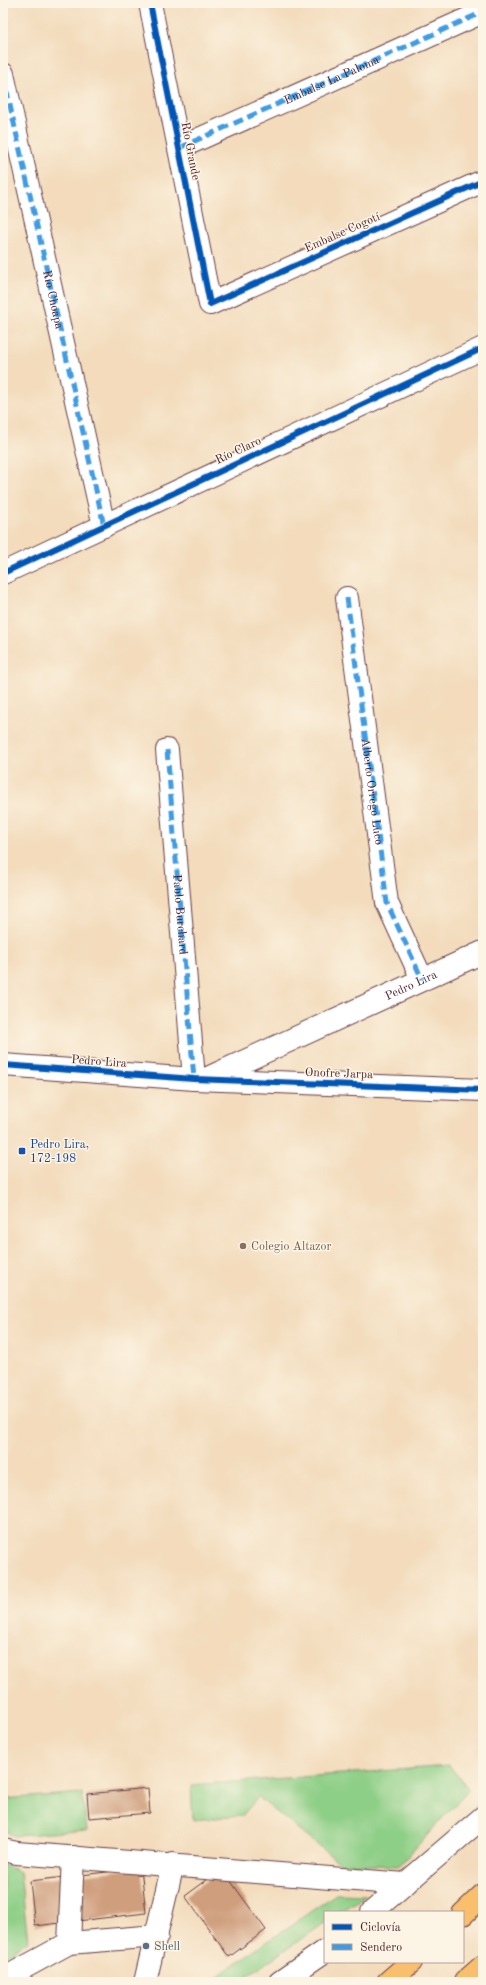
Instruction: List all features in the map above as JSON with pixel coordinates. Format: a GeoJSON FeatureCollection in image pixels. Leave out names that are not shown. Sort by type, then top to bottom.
{"type":"FeatureCollection","features":[{"type":"Feature","properties":{"kind":"main road"},"geometry":{"type":"LineString","coordinates":[[464,1913],[483,1895]]}},
{"type":"Feature","properties":{"kind":"main road"},"geometry":{"type":"LineString","coordinates":[[388,1982],[410,1963]]}},
{"type":"Feature","properties":{"kind":"main road"},"geometry":{"type":"LineString","coordinates":[[465,1982],[483,1966]]}},
{"type":"Feature","properties":{"kind":"street","name":"Río Grande"},"geometry":{"type":"LineString","coordinates":[[150,3],[210,304]]}},
{"type":"Feature","properties":{"kind":"street","name":"Embalse La Paloma"},"geometry":{"type":"LineString","coordinates":[[179,148],[483,12]]}},
{"type":"Feature","properties":{"kind":"street","name":"Río Choapa"},"geometry":{"type":"LineString","coordinates":[[3,74],[104,526]]}},
{"type":"Feature","properties":{"kind":"street","name":"Embalse Cogotí"},"geometry":{"type":"LineString","coordinates":[[210,304],[483,181]]}},
{"type":"Feature","properties":{"kind":"street","name":"Río Claro"},"geometry":{"type":"LineString","coordinates":[[3,573],[483,348]]}},
{"type":"Feature","properties":{"kind":"street","name":"Alberto Orrego Luco"},"geometry":{"type":"LineString","coordinates":[[347,598],[386,903],[422,979]]}},
{"type":"Feature","properties":{"kind":"street","name":"Pablo Burchard"},"geometry":{"type":"LineString","coordinates":[[167,750],[201,1078]]}},
{"type":"Feature","properties":{"kind":"street","name":"Pedro Lira"},"geometry":{"type":"LineString","coordinates":[[3,1065],[201,1078],[483,952]]}},
{"type":"Feature","properties":{"kind":"street","name":"Onofre Jarpa"},"geometry":{"type":"LineString","coordinates":[[201,1078],[483,1090]]}},
{"type":"Feature","properties":{"kind":"street"},"geometry":{"type":"LineString","coordinates":[[373,1911],[483,1818]]}},
{"type":"Feature","properties":{"kind":"street"},"geometry":{"type":"LineString","coordinates":[[3,1850],[17,1853],[173,1864],[405,1884]]}},
{"type":"Feature","properties":{"kind":"street"},"geometry":{"type":"LineString","coordinates":[[69,1943],[73,1857]]}},
{"type":"Feature","properties":{"kind":"street"},"geometry":{"type":"LineString","coordinates":[[145,1982],[173,1864]]}},
{"type":"Feature","properties":{"kind":"street"},"geometry":{"type":"LineString","coordinates":[[3,1979],[69,1943],[157,1936]]}},
{"type":"Feature","properties":{"kind":"street"},"geometry":{"type":"LineString","coordinates":[[280,1982],[324,1952]]}},
{"type":"Feature","properties":{"kind":"green space"},"geometry":{"type":"Polygon","coordinates":[[[449,1766],[469,1789],[399,1866],[341,1864],[258,1797],[242,1816],[193,1820],[191,1785],[449,1766]]]}},
{"type":"Feature","properties":{"kind":"green space"},"geometry":{"type":"Polygon","coordinates":[[[82,1793],[87,1830],[14,1836],[3,1830],[3,1799],[82,1793]]]}},
{"type":"Feature","properties":{"kind":"green space"},"geometry":{"type":"Polygon","coordinates":[[[3,1864],[20,1872],[28,1941],[3,1957],[3,1864]]]}},
{"type":"Feature","properties":{"kind":"green space"},"geometry":{"type":"Polygon","coordinates":[[[336,1894],[366,1895],[342,1911],[324,1911],[324,1924],[238,1982],[209,1982],[336,1894]]]}},
{"type":"Feature","properties":{"kind":"building"},"geometry":{"type":"Polygon","coordinates":[[[148,1788],[150,1813],[89,1818],[87,1794],[148,1788]]]}},
{"type":"Feature","properties":{"kind":"building"},"geometry":{"type":"Polygon","coordinates":[[[141,1868],[146,1913],[35,1926],[30,1881],[141,1868]]]}},
{"type":"Feature","properties":{"kind":"building"},"geometry":{"type":"Polygon","coordinates":[[[222,1869],[266,1930],[229,1957],[185,1896],[222,1869]]]}},
{"type":"Feature","properties":{"kind":"marked path"},"geometry":{"type":"LineString","coordinates":[[179,148],[483,12]]}},
{"type":"Feature","properties":{"kind":"marked path"},"geometry":{"type":"LineString","coordinates":[[3,74],[104,526]]}},
{"type":"Feature","properties":{"kind":"marked path"},"geometry":{"type":"LineString","coordinates":[[347,598],[387,903],[422,979]]}},
{"type":"Feature","properties":{"kind":"marked path"},"geometry":{"type":"LineString","coordinates":[[167,750],[194,1079],[197,1078]]}},
{"type":"Feature","properties":{"kind":"cycle path"},"geometry":{"type":"LineString","coordinates":[[150,3],[210,304],[483,181]]}},
{"type":"Feature","properties":{"kind":"cycle path"},"geometry":{"type":"LineString","coordinates":[[3,573],[483,348]]}},
{"type":"Feature","properties":{"kind":"cycle path"},"geometry":{"type":"LineString","coordinates":[[3,1065],[194,1079],[483,1090]]}},
{"type":"Feature","properties":{"kind":"place","name":"Pedro Lira, 172-198"},"geometry":{"type":"Point","coordinates":[22,1151]}},
{"type":"Feature","properties":{"kind":"place","name":"Colegio Altazor"},"geometry":{"type":"Point","coordinates":[243,1246]}},
{"type":"Feature","properties":{"kind":"place","name":"Shell"},"geometry":{"type":"Point","coordinates":[146,1946]}}]}
